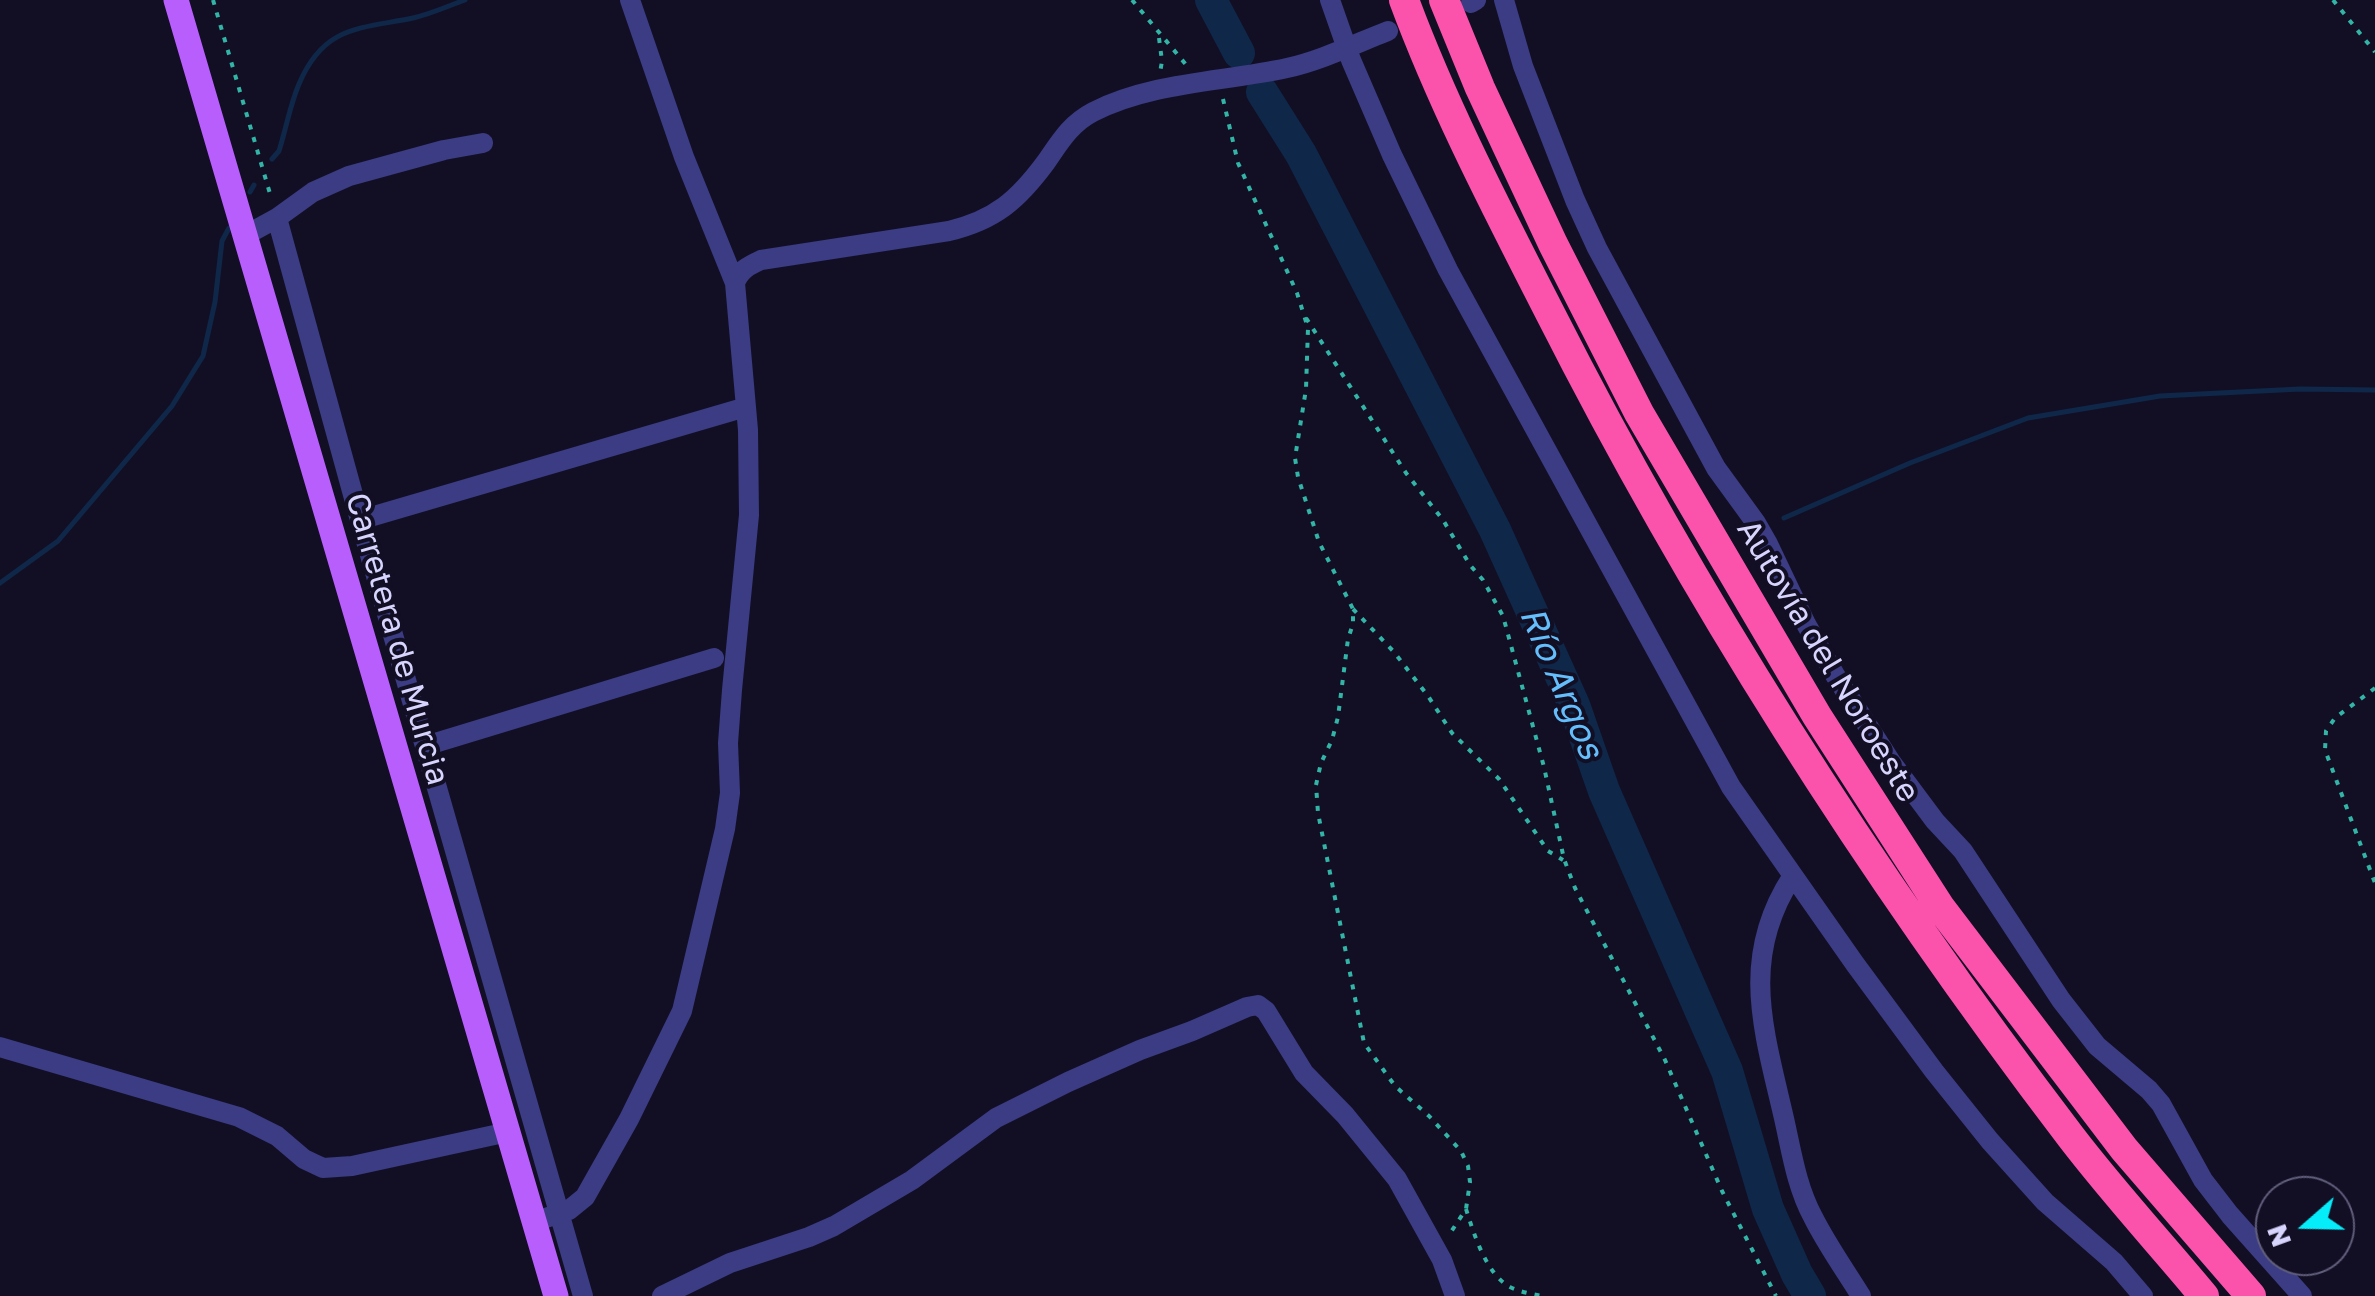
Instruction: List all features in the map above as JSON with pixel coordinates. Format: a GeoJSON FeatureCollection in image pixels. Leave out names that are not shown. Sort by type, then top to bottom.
{"type":"FeatureCollection","features":[{"type":"Feature","properties":{"kind":"highway","name":"Autovía del Noroeste"},"geometry":{"type":"LineString","coordinates":[[1404,0],[1456,122],[1585,383],[1768,699],[1914,922],[2072,1139],[2204,1296]]}},
{"type":"Feature","properties":{"kind":"highway","name":"Autovía del Noroeste"},"geometry":{"type":"LineString","coordinates":[[1464,1],[1480,88],[1545,226],[1639,413],[1817,716],[1940,907],[2124,1149],[2252,1296]]}},
{"type":"Feature","properties":{"kind":"main road","name":"Carretera de Murcia"},"geometry":{"type":"LineString","coordinates":[[176,0],[556,1296]]}},
{"type":"Feature","properties":{"kind":"street"},"geometry":{"type":"LineString","coordinates":[[534,1222],[579,1204],[595,1182],[682,1011],[730,793],[728,743],[749,515],[746,407],[735,283],[684,157],[630,0]]}},
{"type":"Feature","properties":{"kind":"street"},"geometry":{"type":"LineString","coordinates":[[1330,0],[1392,154],[1448,270],[1731,787],[1934,1072],[2045,1202],[2114,1262],[2143,1296]]}},
{"type":"Feature","properties":{"kind":"street"},"geometry":{"type":"LineString","coordinates":[[1504,0],[1528,80],[1597,248],[1716,468],[1762,534],[1835,675],[1891,762],[1963,851],[2073,1015],[2097,1046],[2161,1104],[2203,1180],[2302,1296]]}},
{"type":"Feature","properties":{"kind":"street"},"geometry":{"type":"LineString","coordinates":[[735,283],[742,270],[761,260],[974,225],[1006,207],[1025,188],[1065,133],[1082,119],[1117,102],[1291,68],[1388,31]]}},
{"type":"Feature","properties":{"kind":"street"},"geometry":{"type":"LineString","coordinates":[[246,235],[313,192],[349,176],[484,143]]}},
{"type":"Feature","properties":{"kind":"street"},"geometry":{"type":"LineString","coordinates":[[277,218],[582,1296]]}},
{"type":"Feature","properties":{"kind":"street"},"geometry":{"type":"LineString","coordinates":[[360,520],[746,407]]}},
{"type":"Feature","properties":{"kind":"street"},"geometry":{"type":"LineString","coordinates":[[425,746],[714,658]]}},
{"type":"Feature","properties":{"kind":"street"},"geometry":{"type":"LineString","coordinates":[[1792,877],[1768,926],[1759,970],[1760,1006],[1796,1174],[1811,1214],[1861,1296]]}},
{"type":"Feature","properties":{"kind":"street"},"geometry":{"type":"LineString","coordinates":[[662,1296],[730,1264],[834,1226],[922,1174],[996,1118],[1092,1071],[1253,1005],[1266,1011],[1304,1073],[1398,1178],[1437,1250],[1455,1296]]}},
{"type":"Feature","properties":{"kind":"street"},"geometry":{"type":"LineString","coordinates":[[0,1046],[240,1117],[278,1136],[323,1168],[352,1166],[508,1132]]}},
{"type":"Feature","properties":{"kind":"path"},"geometry":{"type":"LineString","coordinates":[[213,0],[277,218]]}},
{"type":"Feature","properties":{"kind":"path"},"geometry":{"type":"LineString","coordinates":[[1132,0],[1158,33],[1210,81],[1238,163],[1298,293],[1309,347],[1295,458],[1298,477],[1319,542],[1352,609],[1394,652],[1452,733],[1498,779],[1548,851],[1566,862]]}},
{"type":"Feature","properties":{"kind":"path"},"geometry":{"type":"LineString","coordinates":[[2333,0],[2375,52]]}},
{"type":"Feature","properties":{"kind":"path"},"geometry":{"type":"LineString","coordinates":[[1144,94],[1154,87],[1160,74],[1158,33]]}},
{"type":"Feature","properties":{"kind":"path"},"geometry":{"type":"LineString","coordinates":[[1304,314],[1406,473],[1483,580],[1503,616],[1566,862],[1776,1296]]}},
{"type":"Feature","properties":{"kind":"path"},"geometry":{"type":"LineString","coordinates":[[1352,609],[1338,716],[1316,785],[1318,814],[1364,1043],[1395,1086],[1461,1151],[1468,1166],[1466,1210],[1437,1250]]}},
{"type":"Feature","properties":{"kind":"path"},"geometry":{"type":"LineString","coordinates":[[2375,688],[2335,718],[2326,731],[2324,750],[2375,883]]}},
{"type":"Feature","properties":{"kind":"path"},"geometry":{"type":"LineString","coordinates":[[1466,1210],[1477,1240],[1499,1279],[1520,1291],[1542,1296]]}},
{"type":"Feature","properties":{"kind":"waterway"},"geometry":{"type":"LineString","coordinates":[[272,159],[279,151],[299,84],[320,50],[332,40],[360,28],[420,16],[465,0]]}},
{"type":"Feature","properties":{"kind":"waterway","name":"Río Argos"},"geometry":{"type":"LineString","coordinates":[[1211,0],[1239,53]]}},
{"type":"Feature","properties":{"kind":"waterway","name":"Río Argos"},"geometry":{"type":"LineString","coordinates":[[1262,92],[1301,154],[1495,530],[1574,705],[1604,791],[1727,1071],[1768,1209],[1810,1296]]}},
{"type":"Feature","properties":{"kind":"waterway"},"geometry":{"type":"LineString","coordinates":[[250,192],[254,185]]}},
{"type":"Feature","properties":{"kind":"waterway"},"geometry":{"type":"LineString","coordinates":[[0,583],[58,541],[172,406],[203,356],[215,302],[222,241],[229,228]]}},
{"type":"Feature","properties":{"kind":"waterway"},"geometry":{"type":"LineString","coordinates":[[1784,518],[1910,463],[2028,418],[2160,396],[2300,389],[2375,390]]}}]}
